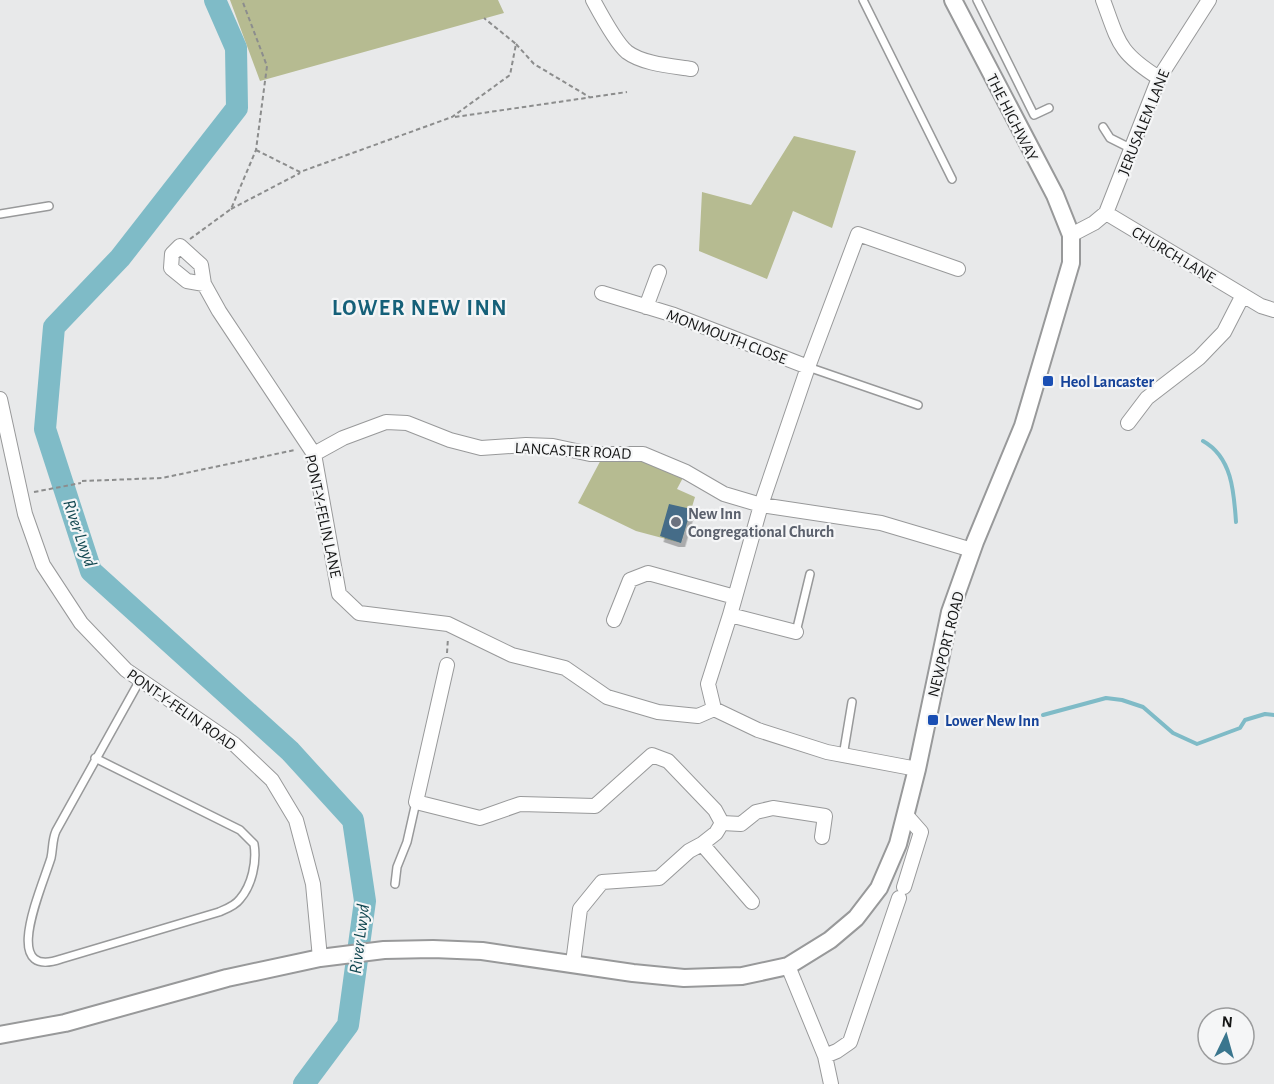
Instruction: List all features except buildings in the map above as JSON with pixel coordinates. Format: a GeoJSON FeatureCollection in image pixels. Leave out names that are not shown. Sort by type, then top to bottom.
{"type":"FeatureCollection","features":[{"type":"Feature","properties":{"kind":"street"},"geometry":{"type":"LineString","coordinates":[[593,0],[602,18],[627,52],[651,62],[691,69]]}},
{"type":"Feature","properties":{"kind":"street","name":"THE HIGHWAY"},"geometry":{"type":"LineString","coordinates":[[953,0],[1055,195],[1071,235]]}},
{"type":"Feature","properties":{"kind":"street"},"geometry":{"type":"LineString","coordinates":[[1103,0],[1120,46],[1136,63],[1159,78]]}},
{"type":"Feature","properties":{"kind":"street","name":"JERUSALEM LANE"},"geometry":{"type":"LineString","coordinates":[[1106,213],[1159,78],[1209,0]]}},
{"type":"Feature","properties":{"kind":"street"},"geometry":{"type":"LineString","coordinates":[[1071,235],[1094,223],[1106,213]]}},
{"type":"Feature","properties":{"kind":"street","name":"CHURCH LANE"},"geometry":{"type":"LineString","coordinates":[[1106,213],[1261,306],[1274,310]]}},
{"type":"Feature","properties":{"kind":"street"},"geometry":{"type":"LineString","coordinates":[[917,769],[843,756],[758,730],[714,709],[708,684],[761,505],[808,367],[858,234],[958,269]]}},
{"type":"Feature","properties":{"kind":"street","name":"NEWPORT ROAD"},"geometry":{"type":"LineString","coordinates":[[0,1035],[65,1023],[227,978],[344,954],[384,950],[482,951],[573,963],[633,974],[684,978],[742,976],[788,966],[830,940],[856,918],[879,888],[898,844],[917,769],[950,612],[972,550],[1023,426],[1071,263],[1071,235]]}},
{"type":"Feature","properties":{"kind":"street"},"geometry":{"type":"LineString","coordinates":[[180,246],[172,254],[171,268],[187,281],[204,284]]}},
{"type":"Feature","properties":{"kind":"street","name":"PONT-Y-FELIN LANE"},"geometry":{"type":"LineString","coordinates":[[180,246],[201,265],[204,284],[231,330],[312,450],[339,594],[359,613],[448,624],[512,655],[565,668],[607,697],[658,712],[698,716],[714,709]]}},
{"type":"Feature","properties":{"kind":"street","name":"MONMOUTH CLOSE"},"geometry":{"type":"LineString","coordinates":[[646,307],[659,272]]}},
{"type":"Feature","properties":{"kind":"street","name":"MONMOUTH CLOSE"},"geometry":{"type":"LineString","coordinates":[[602,293],[674,315],[808,367]]}},
{"type":"Feature","properties":{"kind":"street"},"geometry":{"type":"LineString","coordinates":[[1128,423],[1147,398],[1198,358],[1224,332],[1243,295]]}},
{"type":"Feature","properties":{"kind":"street","name":"PONT-Y-FELIN ROAD"},"geometry":{"type":"LineString","coordinates":[[0,399],[24,514],[43,565],[81,623],[126,670],[234,744],[272,780],[296,820],[313,884],[320,958]]}},
{"type":"Feature","properties":{"kind":"street","name":"LANCASTER ROAD"},"geometry":{"type":"LineString","coordinates":[[312,450],[386,422],[407,423],[450,440],[481,448],[553,446],[590,454],[643,454],[686,472],[724,494],[761,505],[881,523],[972,550]]}},
{"type":"Feature","properties":{"kind":"street"},"geometry":{"type":"LineString","coordinates":[[614,620],[630,580],[648,573],[735,597]]}},
{"type":"Feature","properties":{"kind":"street"},"geometry":{"type":"LineString","coordinates":[[730,615],[796,632]]}},
{"type":"Feature","properties":{"kind":"street"},"geometry":{"type":"LineString","coordinates":[[447,665],[416,802],[480,818],[520,804],[595,806],[652,755],[668,761],[715,810],[722,823]]}},
{"type":"Feature","properties":{"kind":"street"},"geometry":{"type":"LineString","coordinates":[[722,823],[741,824],[756,812],[773,808],[825,816],[822,837]]}},
{"type":"Feature","properties":{"kind":"street"},"geometry":{"type":"LineString","coordinates":[[825,1056],[850,1042],[901,892],[921,832],[906,814]]}},
{"type":"Feature","properties":{"kind":"street"},"geometry":{"type":"LineString","coordinates":[[573,963],[580,909],[602,882],[658,878],[689,851],[716,833],[722,823]]}},
{"type":"Feature","properties":{"kind":"street"},"geometry":{"type":"LineString","coordinates":[[702,844],[752,902]]}},
{"type":"Feature","properties":{"kind":"street"},"geometry":{"type":"LineString","coordinates":[[788,966],[825,1056],[831,1084]]}},
{"type":"Feature","properties":{"kind":"lane"},"geometry":{"type":"LineString","coordinates":[[863,0],[952,179]]}},
{"type":"Feature","properties":{"kind":"lane"},"geometry":{"type":"LineString","coordinates":[[977,0],[1034,115],[1049,108]]}},
{"type":"Feature","properties":{"kind":"lane"},"geometry":{"type":"LineString","coordinates":[[1103,127],[1110,138],[1132,149]]}},
{"type":"Feature","properties":{"kind":"lane"},"geometry":{"type":"LineString","coordinates":[[0,214],[49,206]]}},
{"type":"Feature","properties":{"kind":"lane"},"geometry":{"type":"LineString","coordinates":[[808,367],[918,405]]}},
{"type":"Feature","properties":{"kind":"lane"},"geometry":{"type":"LineString","coordinates":[[796,632],[810,574]]}},
{"type":"Feature","properties":{"kind":"lane"},"geometry":{"type":"LineString","coordinates":[[26,909],[51,858],[52,839],[140,680]]}},
{"type":"Feature","properties":{"kind":"lane"},"geometry":{"type":"LineString","coordinates":[[843,756],[852,702]]}},
{"type":"Feature","properties":{"kind":"lane"},"geometry":{"type":"LineString","coordinates":[[21,957],[30,962],[45,963],[219,912],[240,900],[255,865],[254,844],[240,830],[95,758]]}},
{"type":"Feature","properties":{"kind":"lane"},"geometry":{"type":"LineString","coordinates":[[395,884],[397,867],[407,842],[416,802]]}},
{"type":"Feature","properties":{"kind":"path"},"geometry":{"type":"LineString","coordinates":[[231,210],[256,150],[267,66],[242,0]]}},
{"type":"Feature","properties":{"kind":"path"},"geometry":{"type":"LineString","coordinates":[[484,18],[516,44],[534,64],[591,98]]}},
{"type":"Feature","properties":{"kind":"path"},"geometry":{"type":"LineString","coordinates":[[452,117],[510,75],[516,44]]}},
{"type":"Feature","properties":{"kind":"path"},"geometry":{"type":"LineString","coordinates":[[180,246],[231,210],[300,172],[452,117],[627,92]]}},
{"type":"Feature","properties":{"kind":"path"},"geometry":{"type":"LineString","coordinates":[[256,150],[300,172]]}},
{"type":"Feature","properties":{"kind":"path"},"geometry":{"type":"LineString","coordinates":[[43,490],[81,482],[162,478],[312,450]]}},
{"type":"Feature","properties":{"kind":"path"},"geometry":{"type":"LineString","coordinates":[[447,665],[448,624]]}},
{"type":"Feature","properties":{"kind":"green space"},"geometry":{"type":"Polygon","coordinates":[[[230,0],[498,0],[504,13],[260,81],[230,0]]]}},
{"type":"Feature","properties":{"kind":"green space"},"geometry":{"type":"Polygon","coordinates":[[[794,136],[856,151],[832,228],[793,211],[767,279],[699,251],[702,192],[751,205],[794,136]]]}},
{"type":"Feature","properties":{"kind":"green space"},"geometry":{"type":"Polygon","coordinates":[[[604,454],[643,454],[686,472],[677,489],[695,497],[681,543],[636,531],[578,503],[604,454]]]}},
{"type":"Feature","properties":{"kind":"waterway","name":"River Lwyd"},"geometry":{"type":"LineString","coordinates":[[215,0],[236,48],[237,108],[120,258],[54,327],[45,429],[91,571],[290,751],[353,820],[365,901],[348,1025],[304,1084]]}},
{"type":"Feature","properties":{"kind":"waterway"},"geometry":{"type":"LineString","coordinates":[[1203,441],[1213,448],[1226,466],[1232,487],[1236,522]]}},
{"type":"Feature","properties":{"kind":"waterway"},"geometry":{"type":"LineString","coordinates":[[1043,715],[1106,698],[1122,700],[1143,707],[1173,733],[1197,744],[1240,728],[1245,720],[1265,714],[1274,715]]}},
{"type":"Feature","properties":{"kind":"place","name":"Heol Lancaster"},"geometry":{"type":"Point","coordinates":[1048,381]}},
{"type":"Feature","properties":{"kind":"place","name":"New Inn Congregational Church"},"geometry":{"type":"Point","coordinates":[676,522]}},
{"type":"Feature","properties":{"kind":"place","name":"Lower New Inn"},"geometry":{"type":"Point","coordinates":[933,720]}},
{"type":"Feature","properties":{"kind":"district","name":"LOWER NEW INN"},"geometry":{"type":"Point","coordinates":[420,307]}}]}
